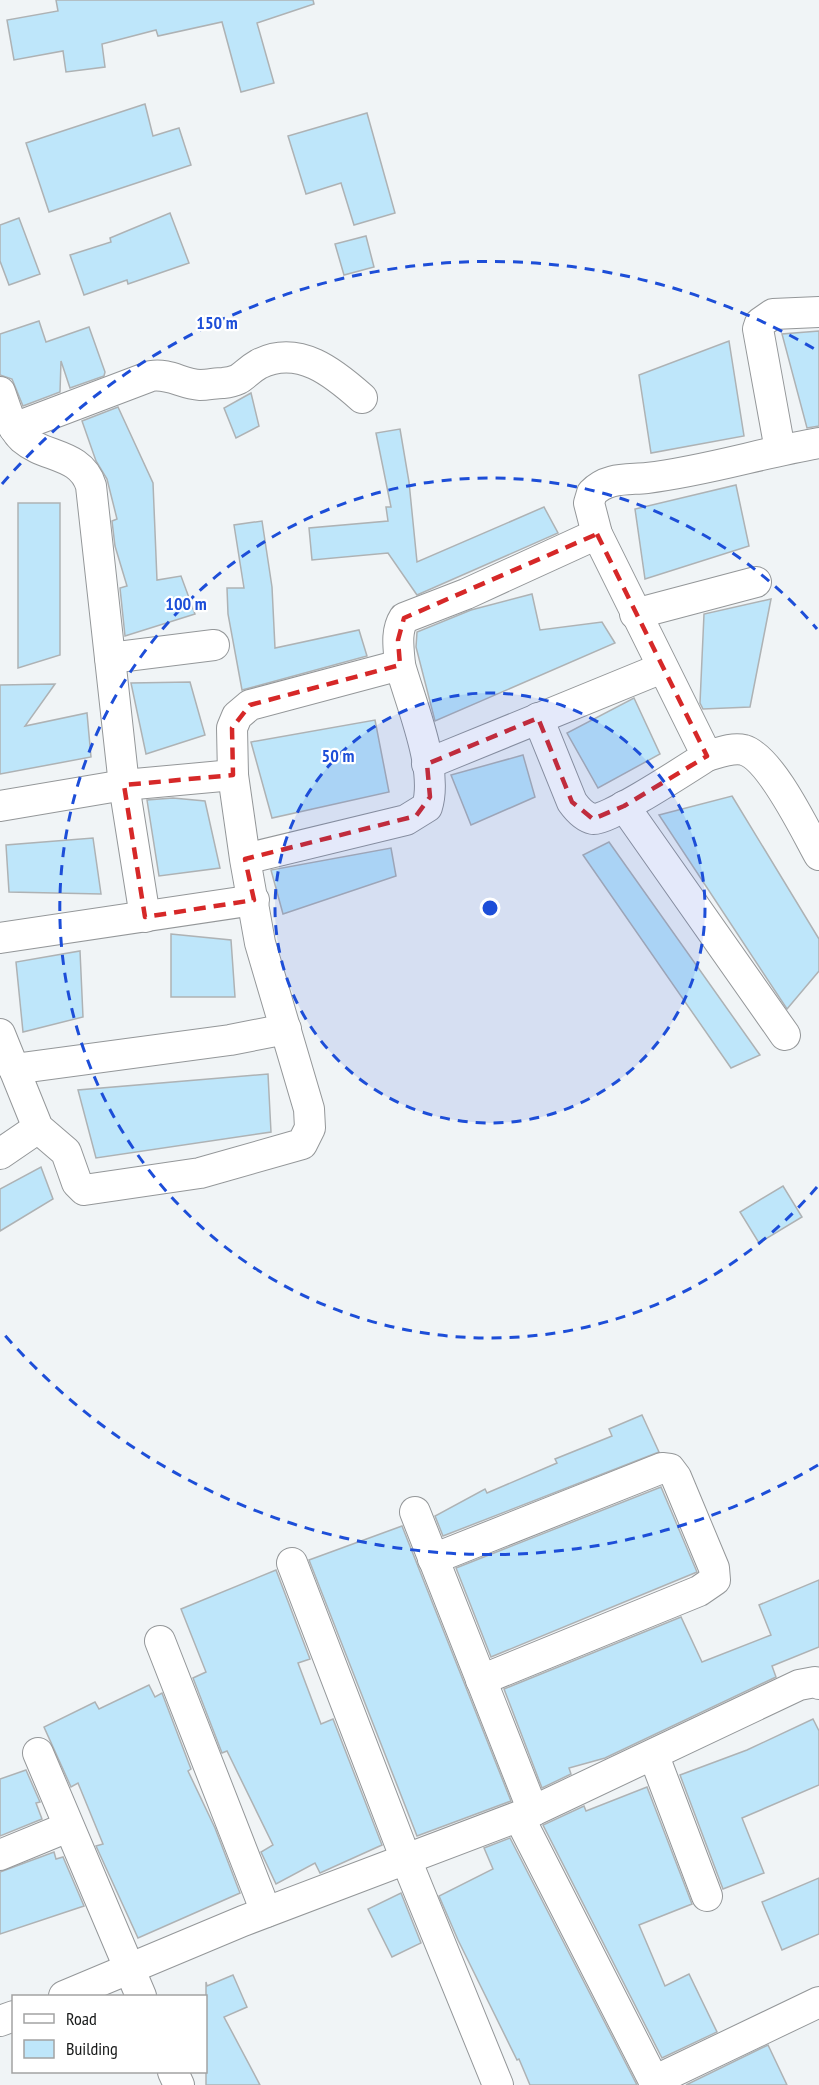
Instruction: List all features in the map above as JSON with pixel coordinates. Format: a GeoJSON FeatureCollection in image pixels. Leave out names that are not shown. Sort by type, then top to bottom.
{"type":"FeatureCollection","features":[{"type":"Feature","properties":{"kind":"street"},"geometry":{"type":"LineString","coordinates":[[780,450],[758,329],[766,316],[773,314],[819,312]]}},
{"type":"Feature","properties":{"kind":"street"},"geometry":{"type":"LineString","coordinates":[[14,428],[150,376],[163,374],[199,385],[234,382],[241,380],[255,366],[273,358],[301,358],[314,362],[362,398]]}},
{"type":"Feature","properties":{"kind":"street"},"geometry":{"type":"LineString","coordinates":[[0,392],[14,428],[27,441],[77,464],[88,477],[124,785],[146,917]]}},
{"type":"Feature","properties":{"kind":"street"},"geometry":{"type":"LineString","coordinates":[[707,756],[597,534],[589,503],[592,493],[610,480],[704,470],[780,450],[819,443]]}},
{"type":"Feature","properties":{"kind":"street"},"geometry":{"type":"LineString","coordinates":[[245,860],[416,816],[427,807],[430,797],[427,764],[400,665],[398,640],[400,624],[404,618],[465,594],[597,534]]}},
{"type":"Feature","properties":{"kind":"street"},"geometry":{"type":"LineString","coordinates":[[635,614],[756,582]]}},
{"type":"Feature","properties":{"kind":"street"},"geometry":{"type":"LineString","coordinates":[[110,658],[213,645]]}},
{"type":"Feature","properties":{"kind":"street"},"geometry":{"type":"LineString","coordinates":[[0,1034],[38,1128],[66,1152],[78,1186],[88,1192],[200,1173],[302,1144],[309,1136],[309,1109],[260,943],[233,775],[232,728],[237,716],[250,705],[400,665]]}},
{"type":"Feature","properties":{"kind":"street"},"geometry":{"type":"LineString","coordinates":[[427,764],[662,668]]}},
{"type":"Feature","properties":{"kind":"street"},"geometry":{"type":"LineString","coordinates":[[538,718],[577,809],[593,819],[601,819],[707,756],[736,750],[755,756],[781,790],[819,855]]}},
{"type":"Feature","properties":{"kind":"street"},"geometry":{"type":"LineString","coordinates":[[0,806],[124,785],[233,775]]}},
{"type":"Feature","properties":{"kind":"street"},"geometry":{"type":"LineString","coordinates":[[624,806],[785,1035]]}},
{"type":"Feature","properties":{"kind":"street"},"geometry":{"type":"LineString","coordinates":[[0,938],[254,900]]}},
{"type":"Feature","properties":{"kind":"street"},"geometry":{"type":"LineString","coordinates":[[14,1069],[230,1040],[286,1029]]}},
{"type":"Feature","properties":{"kind":"street"},"geometry":{"type":"LineString","coordinates":[[0,1154],[38,1128]]}},
{"type":"Feature","properties":{"kind":"street"},"geometry":{"type":"LineString","coordinates":[[433,1559],[662,1468],[670,1469],[676,1477],[710,1558],[715,1575],[711,1584],[481,1680]]}},
{"type":"Feature","properties":{"kind":"street"},"geometry":{"type":"LineString","coordinates":[[416,1512],[481,1680],[526,1814],[655,2083],[819,2002]]}},
{"type":"Feature","properties":{"kind":"street"},"geometry":{"type":"LineString","coordinates":[[291,1563],[405,1857],[498,2085]]}},
{"type":"Feature","properties":{"kind":"street"},"geometry":{"type":"LineString","coordinates":[[160,1641],[266,1912]]}},
{"type":"Feature","properties":{"kind":"street"},"geometry":{"type":"LineString","coordinates":[[70,1995],[136,1983],[266,1912],[405,1857],[526,1814],[654,1756],[799,1685],[818,1681]]}},
{"type":"Feature","properties":{"kind":"street"},"geometry":{"type":"LineString","coordinates":[[38,1753],[136,1983]]}},
{"type":"Feature","properties":{"kind":"street"},"geometry":{"type":"LineString","coordinates":[[654,1756],[707,1896]]}},
{"type":"Feature","properties":{"kind":"street"},"geometry":{"type":"LineString","coordinates":[[0,1855],[68,1827]]}},
{"type":"Feature","properties":{"kind":"highlighted area"},"geometry":{"type":"Polygon","coordinates":[[[597,534],[707,756],[624,806],[593,819],[572,802],[538,718],[427,764],[430,797],[416,816],[245,859],[254,900],[145,917],[124,785],[233,775],[232,728],[250,705],[400,665],[398,640],[404,618],[597,534]]]}},
{"type":"Feature","properties":{"kind":"building"},"geometry":{"type":"Polygon","coordinates":[[[56,0],[313,0],[314,4],[257,23],[274,83],[241,92],[222,22],[158,36],[156,30],[102,44],[105,67],[66,72],[63,51],[14,60],[7,20],[58,11],[56,0]]]}},
{"type":"Feature","properties":{"kind":"building"},"geometry":{"type":"Polygon","coordinates":[[[145,104],[153,136],[179,128],[191,165],[49,212],[26,143],[145,104]]]}},
{"type":"Feature","properties":{"kind":"building"},"geometry":{"type":"Polygon","coordinates":[[[367,113],[395,213],[354,225],[341,183],[306,194],[288,136],[367,113]]]}},
{"type":"Feature","properties":{"kind":"building"},"geometry":{"type":"Polygon","coordinates":[[[170,213],[189,263],[128,284],[127,280],[84,295],[70,255],[111,242],[110,238],[170,213]]]}},
{"type":"Feature","properties":{"kind":"building"},"geometry":{"type":"Polygon","coordinates":[[[19,218],[40,274],[9,285],[0,261],[0,225],[19,218]]]}},
{"type":"Feature","properties":{"kind":"building"},"geometry":{"type":"Polygon","coordinates":[[[366,236],[374,267],[344,275],[335,244],[366,236]]]}},
{"type":"Feature","properties":{"kind":"building"},"geometry":{"type":"Polygon","coordinates":[[[39,321],[46,342],[89,327],[105,372],[104,376],[70,388],[61,361],[60,392],[23,406],[12,379],[0,375],[0,334],[39,321]]]}},
{"type":"Feature","properties":{"kind":"building"},"geometry":{"type":"Polygon","coordinates":[[[819,331],[819,426],[807,428],[782,334],[819,331]]]}},
{"type":"Feature","properties":{"kind":"building"},"geometry":{"type":"Polygon","coordinates":[[[729,341],[744,436],[651,453],[639,375],[729,341]]]}},
{"type":"Feature","properties":{"kind":"building"},"geometry":{"type":"Polygon","coordinates":[[[251,393],[259,426],[236,438],[224,408],[251,393]]]}},
{"type":"Feature","properties":{"kind":"building"},"geometry":{"type":"Polygon","coordinates":[[[118,407],[153,483],[157,580],[181,576],[195,614],[125,636],[120,588],[127,586],[115,546],[112,521],[117,519],[107,479],[96,461],[82,421],[118,407]]]}},
{"type":"Feature","properties":{"kind":"building"},"geometry":{"type":"Polygon","coordinates":[[[400,429],[409,482],[417,562],[544,507],[558,533],[417,595],[388,553],[312,560],[309,528],[388,521],[386,507],[391,507],[376,433],[400,429]]]}},
{"type":"Feature","properties":{"kind":"building"},"geometry":{"type":"Polygon","coordinates":[[[736,485],[749,546],[645,579],[635,509],[736,485]]]}},
{"type":"Feature","properties":{"kind":"building"},"geometry":{"type":"Polygon","coordinates":[[[18,503],[60,503],[60,655],[18,668],[18,503]]]}},
{"type":"Feature","properties":{"kind":"building"},"geometry":{"type":"Polygon","coordinates":[[[262,521],[272,587],[275,648],[359,630],[367,656],[242,690],[228,614],[227,588],[244,588],[234,525],[262,521]]]}},
{"type":"Feature","properties":{"kind":"building"},"geometry":{"type":"Polygon","coordinates":[[[532,594],[540,630],[602,622],[615,643],[435,721],[416,647],[417,632],[471,610],[532,594]]]}},
{"type":"Feature","properties":{"kind":"building"},"geometry":{"type":"Polygon","coordinates":[[[771,599],[750,707],[703,709],[700,703],[704,614],[771,599]]]}},
{"type":"Feature","properties":{"kind":"building"},"geometry":{"type":"Polygon","coordinates":[[[190,682],[205,735],[146,754],[131,683],[190,682]]]}},
{"type":"Feature","properties":{"kind":"building"},"geometry":{"type":"Polygon","coordinates":[[[55,684],[25,726],[87,713],[91,757],[0,774],[0,685],[55,684]]]}},
{"type":"Feature","properties":{"kind":"building"},"geometry":{"type":"Polygon","coordinates":[[[634,698],[660,754],[598,788],[567,733],[634,698]]]}},
{"type":"Feature","properties":{"kind":"building"},"geometry":{"type":"Polygon","coordinates":[[[375,720],[389,792],[272,818],[251,742],[375,720]]]}},
{"type":"Feature","properties":{"kind":"building"},"geometry":{"type":"Polygon","coordinates":[[[523,755],[535,797],[471,825],[451,775],[523,755]]]}},
{"type":"Feature","properties":{"kind":"building"},"geometry":{"type":"Polygon","coordinates":[[[732,796],[819,939],[819,971],[787,1009],[659,815],[732,796]]]}},
{"type":"Feature","properties":{"kind":"building"},"geometry":{"type":"Polygon","coordinates":[[[173,798],[205,801],[220,868],[159,876],[147,800],[173,798]]]}},
{"type":"Feature","properties":{"kind":"building"},"geometry":{"type":"Polygon","coordinates":[[[93,838],[101,894],[9,892],[6,845],[93,838]]]}},
{"type":"Feature","properties":{"kind":"building"},"geometry":{"type":"Polygon","coordinates":[[[609,842],[760,1055],[731,1068],[583,855],[609,842]]]}},
{"type":"Feature","properties":{"kind":"building"},"geometry":{"type":"Polygon","coordinates":[[[391,848],[396,876],[283,914],[271,870],[391,848]]]}},
{"type":"Feature","properties":{"kind":"building"},"geometry":{"type":"Polygon","coordinates":[[[171,934],[231,940],[235,997],[171,997],[171,934]]]}},
{"type":"Feature","properties":{"kind":"building"},"geometry":{"type":"Polygon","coordinates":[[[80,951],[83,1017],[23,1032],[16,962],[80,951]]]}},
{"type":"Feature","properties":{"kind":"building"},"geometry":{"type":"Polygon","coordinates":[[[268,1074],[271,1132],[96,1158],[78,1090],[268,1074]]]}},
{"type":"Feature","properties":{"kind":"building"},"geometry":{"type":"Polygon","coordinates":[[[41,1167],[53,1199],[0,1231],[0,1189],[41,1167]]]}},
{"type":"Feature","properties":{"kind":"building"},"geometry":{"type":"Polygon","coordinates":[[[783,1186],[802,1217],[759,1243],[740,1212],[783,1186]]]}},
{"type":"Feature","properties":{"kind":"building"},"geometry":{"type":"Polygon","coordinates":[[[642,1415],[659,1452],[443,1536],[435,1516],[485,1489],[487,1493],[557,1463],[555,1459],[612,1436],[609,1429],[642,1415]]]}},
{"type":"Feature","properties":{"kind":"building"},"geometry":{"type":"Polygon","coordinates":[[[661,1487],[697,1572],[491,1657],[456,1568],[661,1487]]]}},
{"type":"Feature","properties":{"kind":"building"},"geometry":{"type":"Polygon","coordinates":[[[402,1526],[511,1801],[417,1836],[309,1560],[402,1526]]]}},
{"type":"Feature","properties":{"kind":"building"},"geometry":{"type":"Polygon","coordinates":[[[276,1570],[310,1659],[298,1663],[321,1724],[333,1719],[382,1845],[320,1873],[315,1863],[276,1884],[261,1852],[273,1845],[227,1751],[222,1753],[193,1678],[206,1672],[181,1609],[276,1570]]]}},
{"type":"Feature","properties":{"kind":"building"},"geometry":{"type":"Polygon","coordinates":[[[819,1580],[819,1647],[772,1666],[776,1677],[605,1758],[569,1768],[571,1774],[542,1788],[504,1689],[681,1617],[702,1662],[771,1635],[759,1605],[819,1580]]]}},
{"type":"Feature","properties":{"kind":"building"},"geometry":{"type":"Polygon","coordinates":[[[149,1685],[155,1697],[162,1693],[191,1769],[188,1771],[215,1828],[240,1893],[138,1938],[96,1846],[103,1844],[78,1783],[71,1787],[44,1727],[95,1702],[99,1709],[149,1685]]]}},
{"type":"Feature","properties":{"kind":"building"},"geometry":{"type":"Polygon","coordinates":[[[813,1719],[819,1731],[819,1785],[742,1818],[764,1873],[723,1889],[680,1775],[747,1750],[813,1719]]]}},
{"type":"Feature","properties":{"kind":"building"},"geometry":{"type":"Polygon","coordinates":[[[26,1770],[40,1802],[36,1803],[42,1819],[0,1836],[0,1779],[26,1770]]]}},
{"type":"Feature","properties":{"kind":"building"},"geometry":{"type":"Polygon","coordinates":[[[647,1787],[692,1904],[639,1925],[665,1986],[689,1974],[717,2032],[662,2058],[543,1825],[584,1806],[586,1811],[647,1787]]]}},
{"type":"Feature","properties":{"kind":"building"},"geometry":{"type":"Polygon","coordinates":[[[510,1838],[637,2085],[530,2085],[519,2059],[517,2060],[439,1896],[493,1869],[484,1848],[510,1838]]]}},
{"type":"Feature","properties":{"kind":"building"},"geometry":{"type":"Polygon","coordinates":[[[54,1852],[56,1859],[63,1857],[84,1906],[0,1934],[0,1872],[54,1852]]]}},
{"type":"Feature","properties":{"kind":"building"},"geometry":{"type":"Polygon","coordinates":[[[819,1878],[819,1934],[782,1950],[762,1902],[819,1878]]]}},
{"type":"Feature","properties":{"kind":"building"},"geometry":{"type":"Polygon","coordinates":[[[401,1893],[421,1943],[392,1957],[368,1909],[401,1893]]]}},
{"type":"Feature","properties":{"kind":"building"},"geometry":{"type":"Polygon","coordinates":[[[233,1975],[247,2007],[224,2017],[260,2085],[206,2085],[206,1982],[207,1986],[233,1975]]]}},
{"type":"Feature","properties":{"kind":"building"},"geometry":{"type":"Polygon","coordinates":[[[768,2045],[787,2085],[686,2085],[768,2045]]]}}]}
